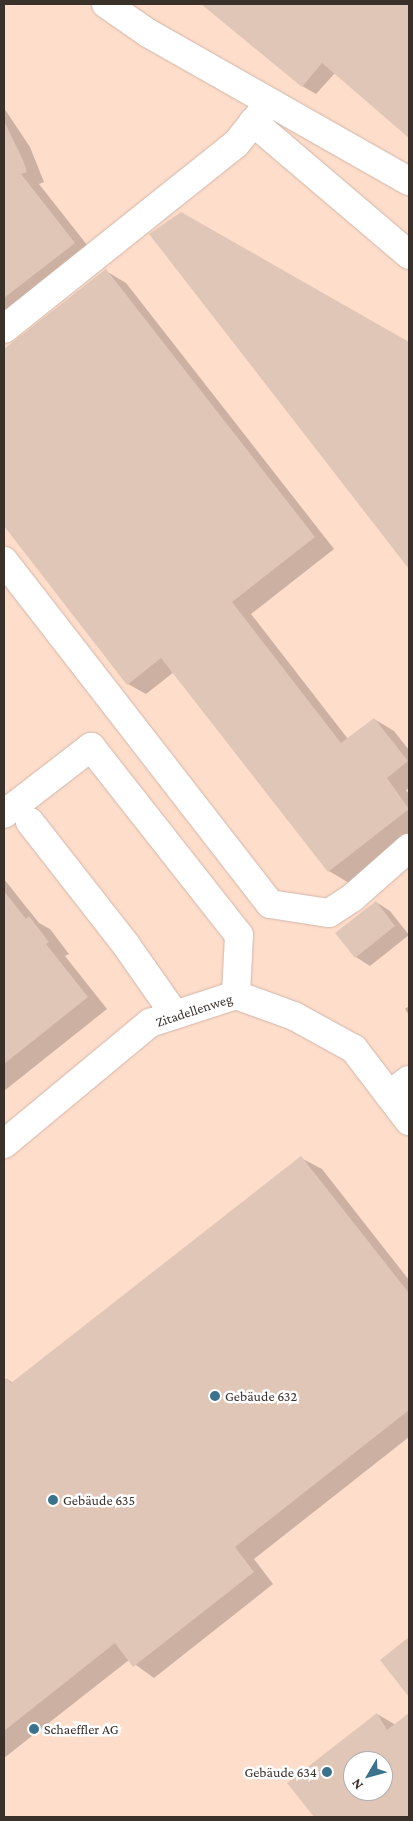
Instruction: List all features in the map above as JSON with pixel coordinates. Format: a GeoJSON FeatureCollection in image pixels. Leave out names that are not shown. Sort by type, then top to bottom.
{"type":"FeatureCollection","features":[{"type":"Feature","properties":{"kind":"street"},"geometry":{"type":"LineString","coordinates":[[106,4],[261,112],[409,255]]}},
{"type":"Feature","properties":{"kind":"street"},"geometry":{"type":"LineString","coordinates":[[261,112],[409,181]]}},
{"type":"Feature","properties":{"kind":"street"},"geometry":{"type":"LineString","coordinates":[[4,328],[236,144],[261,112]]}},
{"type":"Feature","properties":{"kind":"street"},"geometry":{"type":"LineString","coordinates":[[4,561],[270,904],[329,913],[352,898],[409,848]]}},
{"type":"Feature","properties":{"kind":"street"},"geometry":{"type":"LineString","coordinates":[[4,814],[91,747],[239,935],[236,995]]}},
{"type":"Feature","properties":{"kind":"street"},"geometry":{"type":"LineString","coordinates":[[30,822],[126,945],[175,1015]]}},
{"type":"Feature","properties":{"kind":"street","name":"Zitadellenweg"},"geometry":{"type":"LineString","coordinates":[[4,1144],[150,1024],[236,995],[294,1016],[354,1049],[399,1088],[409,1121]]}},
{"type":"Feature","properties":{"kind":"shaded area"},"geometry":{"type":"Polygon","coordinates":[[[4,4],[409,4],[409,1817],[4,1817],[4,4]]]}},
{"type":"Feature","properties":{"kind":"building"},"geometry":{"type":"Polygon","coordinates":[[[201,4],[409,4],[409,138],[322,63],[302,87],[201,4]]]}},
{"type":"Feature","properties":{"kind":"building"},"geometry":{"type":"Polygon","coordinates":[[[4,121],[27,172],[21,174],[75,243],[4,298],[4,121]]]}},
{"type":"Feature","properties":{"kind":"building"},"geometry":{"type":"Polygon","coordinates":[[[181,212],[409,342],[409,569],[149,234],[181,212]]]}},
{"type":"Feature","properties":{"kind":"building"},"geometry":{"type":"Polygon","coordinates":[[[106,269],[315,537],[232,602],[341,743],[374,718],[408,761],[387,778],[409,809],[328,872],[161,658],[127,685],[4,526],[4,349],[106,269]]]}},
{"type":"Feature","properties":{"kind":"building"},"geometry":{"type":"Polygon","coordinates":[[[4,891],[26,919],[29,916],[49,942],[46,944],[88,997],[4,1064],[4,891]]]}},
{"type":"Feature","properties":{"kind":"building"},"geometry":{"type":"Polygon","coordinates":[[[376,901],[395,926],[355,958],[335,933],[376,901]]]}},
{"type":"Feature","properties":{"kind":"building","name":"Gebäude 632"},"geometry":{"type":"Polygon","coordinates":[[[301,1156],[409,1293],[409,1410],[235,1547],[254,1572],[133,1667],[115,1643],[4,1731],[4,1380],[6,1378],[11,1383],[301,1156]]]}},
{"type":"Feature","properties":{"kind":"building"},"geometry":{"type":"Polygon","coordinates":[[[409,1637],[409,1697],[380,1660],[409,1637]]]}},
{"type":"Feature","properties":{"kind":"building","name":"Gebäude 634"},"geometry":{"type":"Polygon","coordinates":[[[377,1713],[387,1730],[409,1713],[409,1817],[314,1817],[287,1783],[377,1713]]]}},
{"type":"Feature","properties":{"kind":"place","name":"Gebäude 632"},"geometry":{"type":"Point","coordinates":[215,1396]}},
{"type":"Feature","properties":{"kind":"place","name":"Gebäude 635"},"geometry":{"type":"Point","coordinates":[53,1500]}},
{"type":"Feature","properties":{"kind":"place","name":"Schaeffler AG"},"geometry":{"type":"Point","coordinates":[34,1729]}},
{"type":"Feature","properties":{"kind":"place","name":"Gebäude 634"},"geometry":{"type":"Point","coordinates":[327,1772]}}]}
